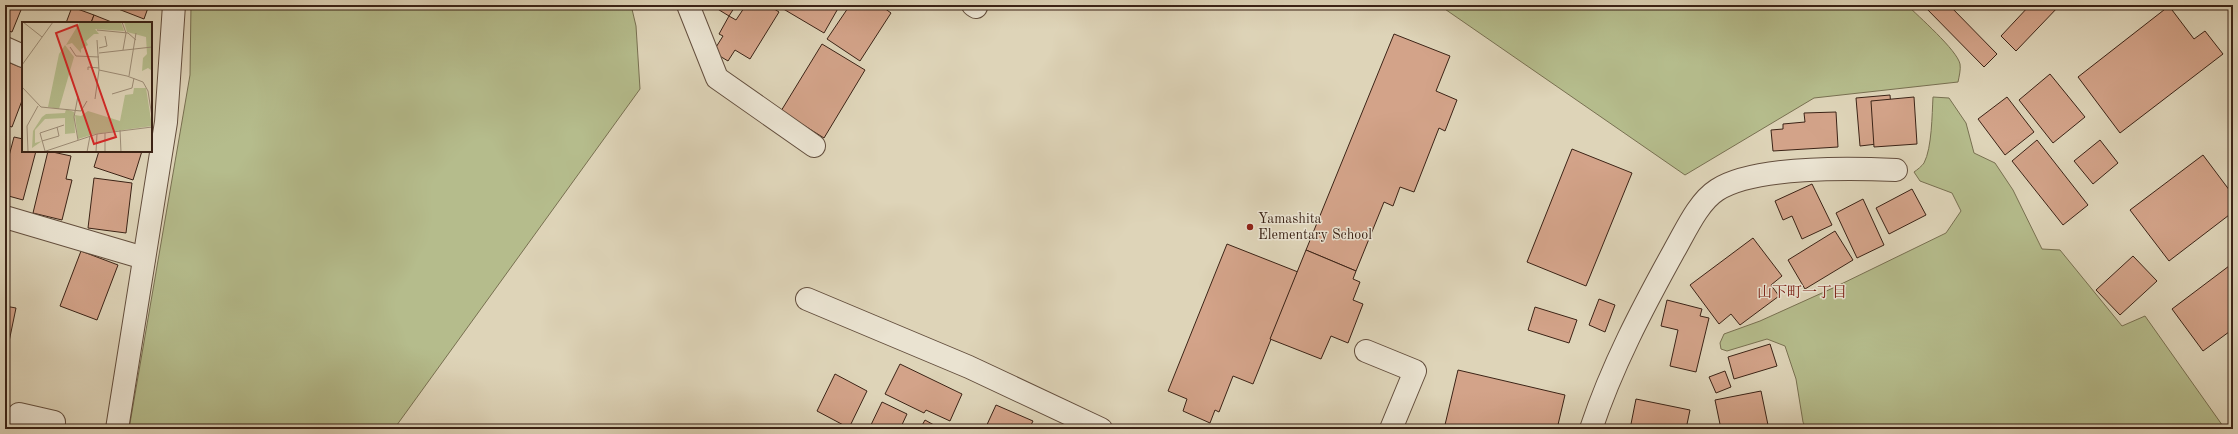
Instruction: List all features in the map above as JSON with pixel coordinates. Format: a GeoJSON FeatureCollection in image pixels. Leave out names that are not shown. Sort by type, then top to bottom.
{"type":"FeatureCollection","features":[{"type":"Feature","properties":{"kind":"street"},"geometry":{"type":"LineString","coordinates":[[117,429],[144,258],[158,119],[174,5]]}},
{"type":"Feature","properties":{"kind":"street"},"geometry":{"type":"LineString","coordinates":[[688,5],[718,78],[814,146]]}},
{"type":"Feature","properties":{"kind":"street"},"geometry":{"type":"LineString","coordinates":[[5,48],[22,56]]}},
{"type":"Feature","properties":{"kind":"street"},"geometry":{"type":"LineString","coordinates":[[1591,429],[1604,388],[1645,304],[1696,213],[1717,190],[1742,179],[1800,171],[1850,168],[1896,170]]}},
{"type":"Feature","properties":{"kind":"street"},"geometry":{"type":"LineString","coordinates":[[5,217],[144,258]]}},
{"type":"Feature","properties":{"kind":"street"},"geometry":{"type":"LineString","coordinates":[[807,299],[969,367],[1101,429]]}},
{"type":"Feature","properties":{"kind":"street"},"geometry":{"type":"LineString","coordinates":[[1366,351],[1415,371],[1391,429]]}},
{"type":"Feature","properties":{"kind":"street"},"geometry":{"type":"LineString","coordinates":[[16,429],[19,414],[54,422]]}},
{"type":"Feature","properties":{"kind":"green space"},"geometry":{"type":"Polygon","coordinates":[[[191,5],[631,5],[636,26],[640,89],[394,429],[129,429],[190,75],[191,5]]]}},
{"type":"Feature","properties":{"kind":"green space"},"geometry":{"type":"Polygon","coordinates":[[[1439,5],[1907,5],[1952,50],[1960,64],[1960,71],[1958,82],[1814,98],[1685,175],[1439,5]]]}},
{"type":"Feature","properties":{"kind":"green space"},"geometry":{"type":"Polygon","coordinates":[[[1933,97],[1949,98],[1966,123],[1974,153],[1995,163],[2013,190],[2042,249],[2060,250],[2122,326],[2145,316],[2225,429],[1806,429],[1803,422],[1796,379],[1785,346],[1767,339],[1727,351],[1721,349],[1720,343],[1724,334],[1760,321],[1833,288],[1946,233],[1961,211],[1952,193],[1920,181],[1914,172],[1924,163],[1927,157],[1931,131],[1933,97]]]}},
{"type":"Feature","properties":{"kind":"building"},"geometry":{"type":"Polygon","coordinates":[[[5,5],[23,5],[12,32],[5,30],[5,5]]]}},
{"type":"Feature","properties":{"kind":"building"},"geometry":{"type":"Polygon","coordinates":[[[108,5],[149,5],[144,19],[108,5]]]}},
{"type":"Feature","properties":{"kind":"building"},"geometry":{"type":"Polygon","coordinates":[[[711,5],[736,5],[729,16],[711,5]]]}},
{"type":"Feature","properties":{"kind":"building"},"geometry":{"type":"Polygon","coordinates":[[[746,5],[768,5],[779,12],[750,59],[735,50],[728,61],[713,52],[723,36],[719,34],[729,16],[736,20],[746,5]]]}},
{"type":"Feature","properties":{"kind":"building"},"geometry":{"type":"Polygon","coordinates":[[[781,5],[840,5],[824,33],[780,7],[781,5]]]}},
{"type":"Feature","properties":{"kind":"building"},"geometry":{"type":"Polygon","coordinates":[[[850,5],[880,5],[891,13],[860,61],[827,39],[850,5]]]}},
{"type":"Feature","properties":{"kind":"building"},"geometry":{"type":"Polygon","coordinates":[[[1923,5],[1949,5],[1997,54],[1984,67],[1923,5]]]}},
{"type":"Feature","properties":{"kind":"building"},"geometry":{"type":"Polygon","coordinates":[[[2030,5],[2060,5],[2016,51],[2001,36],[2030,5]]]}},
{"type":"Feature","properties":{"kind":"building"},"geometry":{"type":"Polygon","coordinates":[[[2169,6],[2194,39],[2205,31],[2223,54],[2120,133],[2078,77],[2169,6]]]}},
{"type":"Feature","properties":{"kind":"building"},"geometry":{"type":"Polygon","coordinates":[[[72,7],[94,15],[91,22],[66,22],[72,7]]]}},
{"type":"Feature","properties":{"kind":"building"},"geometry":{"type":"Polygon","coordinates":[[[94,15],[112,22],[91,22],[94,15]]]}},
{"type":"Feature","properties":{"kind":"building"},"geometry":{"type":"Polygon","coordinates":[[[1394,34],[1450,56],[1436,91],[1457,100],[1445,131],[1439,128],[1414,192],[1400,187],[1393,206],[1384,202],[1356,271],[1306,250],[1394,34]]]}},
{"type":"Feature","properties":{"kind":"building"},"geometry":{"type":"Polygon","coordinates":[[[822,44],[865,70],[824,138],[781,111],[822,44]]]}},
{"type":"Feature","properties":{"kind":"building"},"geometry":{"type":"Polygon","coordinates":[[[5,61],[22,68],[22,101],[12,127],[5,125],[5,61]]]}},
{"type":"Feature","properties":{"kind":"building"},"geometry":{"type":"Polygon","coordinates":[[[2050,74],[2085,117],[2053,143],[2019,100],[2050,74]]]}},
{"type":"Feature","properties":{"kind":"building"},"geometry":{"type":"Polygon","coordinates":[[[1890,95],[1894,142],[1860,146],[1856,98],[1890,95]]]}},
{"type":"Feature","properties":{"kind":"building"},"geometry":{"type":"Polygon","coordinates":[[[1914,97],[1917,144],[1874,147],[1871,101],[1914,97]]]}},
{"type":"Feature","properties":{"kind":"building"},"geometry":{"type":"Polygon","coordinates":[[[2007,97],[2034,132],[2005,155],[1978,119],[2007,97]]]}},
{"type":"Feature","properties":{"kind":"building"},"geometry":{"type":"Polygon","coordinates":[[[1836,112],[1838,147],[1773,151],[1771,130],[1783,129],[1783,124],[1805,122],[1804,113],[1836,112]]]}},
{"type":"Feature","properties":{"kind":"building"},"geometry":{"type":"Polygon","coordinates":[[[14,137],[22,139],[22,152],[36,152],[23,200],[5,195],[5,171],[14,137]]]}},
{"type":"Feature","properties":{"kind":"building"},"geometry":{"type":"Polygon","coordinates":[[[2037,140],[2088,205],[2063,225],[2012,161],[2037,140]]]}},
{"type":"Feature","properties":{"kind":"building"},"geometry":{"type":"Polygon","coordinates":[[[2100,140],[2118,163],[2093,184],[2074,161],[2100,140]]]}},
{"type":"Feature","properties":{"kind":"building"},"geometry":{"type":"Polygon","coordinates":[[[1572,149],[1632,173],[1586,286],[1527,262],[1572,149]]]}},
{"type":"Feature","properties":{"kind":"building"},"geometry":{"type":"Polygon","coordinates":[[[48,152],[71,156],[66,179],[72,180],[62,220],[33,213],[48,152]]]}},
{"type":"Feature","properties":{"kind":"building"},"geometry":{"type":"Polygon","coordinates":[[[99,152],[142,152],[133,180],[94,167],[99,152]]]}},
{"type":"Feature","properties":{"kind":"building"},"geometry":{"type":"Polygon","coordinates":[[[2203,155],[2233,195],[2233,212],[2169,261],[2130,210],[2203,155]]]}},
{"type":"Feature","properties":{"kind":"building"},"geometry":{"type":"Polygon","coordinates":[[[94,178],[132,183],[126,233],[88,228],[94,178]]]}},
{"type":"Feature","properties":{"kind":"building"},"geometry":{"type":"Polygon","coordinates":[[[1812,184],[1832,225],[1802,239],[1792,216],[1783,220],[1775,201],[1812,184]]]}},
{"type":"Feature","properties":{"kind":"building"},"geometry":{"type":"Polygon","coordinates":[[[1912,189],[1926,215],[1889,234],[1876,208],[1912,189]]]}},
{"type":"Feature","properties":{"kind":"building"},"geometry":{"type":"Polygon","coordinates":[[[1863,199],[1884,245],[1857,258],[1836,213],[1863,199]]]}},
{"type":"Feature","properties":{"kind":"building"},"geometry":{"type":"Polygon","coordinates":[[[1835,231],[1853,260],[1805,289],[1788,260],[1835,231]]]}},
{"type":"Feature","properties":{"kind":"building"},"geometry":{"type":"Polygon","coordinates":[[[1753,238],[1782,276],[1771,285],[1779,296],[1740,325],[1731,314],[1719,324],[1690,285],[1753,238]]]}},
{"type":"Feature","properties":{"kind":"building"},"geometry":{"type":"Polygon","coordinates":[[[1227,244],[1298,272],[1253,384],[1233,376],[1219,412],[1215,410],[1210,423],[1183,411],[1187,399],[1168,391],[1227,244]]]}},
{"type":"Feature","properties":{"kind":"building"},"geometry":{"type":"Polygon","coordinates":[[[1306,250],[1356,271],[1353,279],[1360,282],[1353,300],[1363,304],[1348,343],[1331,336],[1321,359],[1270,339],[1306,250]]]}},
{"type":"Feature","properties":{"kind":"building"},"geometry":{"type":"Polygon","coordinates":[[[81,251],[118,265],[97,320],[60,306],[81,251]]]}},
{"type":"Feature","properties":{"kind":"building"},"geometry":{"type":"Polygon","coordinates":[[[2133,256],[2157,281],[2120,315],[2096,290],[2133,256]]]}},
{"type":"Feature","properties":{"kind":"building"},"geometry":{"type":"Polygon","coordinates":[[[2233,263],[2233,329],[2203,351],[2172,309],[2233,263]]]}},
{"type":"Feature","properties":{"kind":"building"},"geometry":{"type":"Polygon","coordinates":[[[1599,299],[1615,305],[1605,332],[1589,325],[1599,299]]]}},
{"type":"Feature","properties":{"kind":"building"},"geometry":{"type":"Polygon","coordinates":[[[1667,300],[1702,309],[1700,316],[1709,318],[1696,372],[1670,366],[1678,330],[1661,326],[1667,300]]]}},
{"type":"Feature","properties":{"kind":"building"},"geometry":{"type":"Polygon","coordinates":[[[5,306],[16,308],[5,361],[5,306]]]}},
{"type":"Feature","properties":{"kind":"building"},"geometry":{"type":"Polygon","coordinates":[[[1535,307],[1577,320],[1569,343],[1528,330],[1535,307]]]}},
{"type":"Feature","properties":{"kind":"building"},"geometry":{"type":"Polygon","coordinates":[[[1770,344],[1777,366],[1734,379],[1728,357],[1770,344]]]}},
{"type":"Feature","properties":{"kind":"building"},"geometry":{"type":"Polygon","coordinates":[[[900,364],[962,394],[950,421],[926,410],[924,413],[885,394],[900,364]]]}},
{"type":"Feature","properties":{"kind":"building"},"geometry":{"type":"Polygon","coordinates":[[[1458,370],[1565,395],[1557,429],[1444,429],[1458,370]]]}},
{"type":"Feature","properties":{"kind":"building"},"geometry":{"type":"Polygon","coordinates":[[[1725,371],[1731,387],[1716,393],[1709,377],[1725,371]]]}},
{"type":"Feature","properties":{"kind":"building"},"geometry":{"type":"Polygon","coordinates":[[[835,374],[867,391],[849,428],[817,411],[835,374]]]}},
{"type":"Feature","properties":{"kind":"building"},"geometry":{"type":"Polygon","coordinates":[[[1761,391],[1768,425],[1748,429],[1721,429],[1715,400],[1761,391]]]}},
{"type":"Feature","properties":{"kind":"building"},"geometry":{"type":"Polygon","coordinates":[[[1636,399],[1690,410],[1686,429],[1630,429],[1636,399]]]}},
{"type":"Feature","properties":{"kind":"building"},"geometry":{"type":"Polygon","coordinates":[[[882,402],[907,414],[900,429],[869,429],[882,402]]]}},
{"type":"Feature","properties":{"kind":"building"},"geometry":{"type":"Polygon","coordinates":[[[996,405],[1033,421],[1029,429],[985,429],[996,405]]]}},
{"type":"Feature","properties":{"kind":"building"},"geometry":{"type":"Polygon","coordinates":[[[925,420],[941,429],[920,429],[925,420]]]}},
{"type":"Feature","properties":{"kind":"place","name":"Yamashita Elementary School"},"geometry":{"type":"Point","coordinates":[1250,227]}},
{"type":"Feature","properties":{"kind":"district","name":"山下町一丁目"},"geometry":{"type":"Point","coordinates":[1802,293]}}]}
